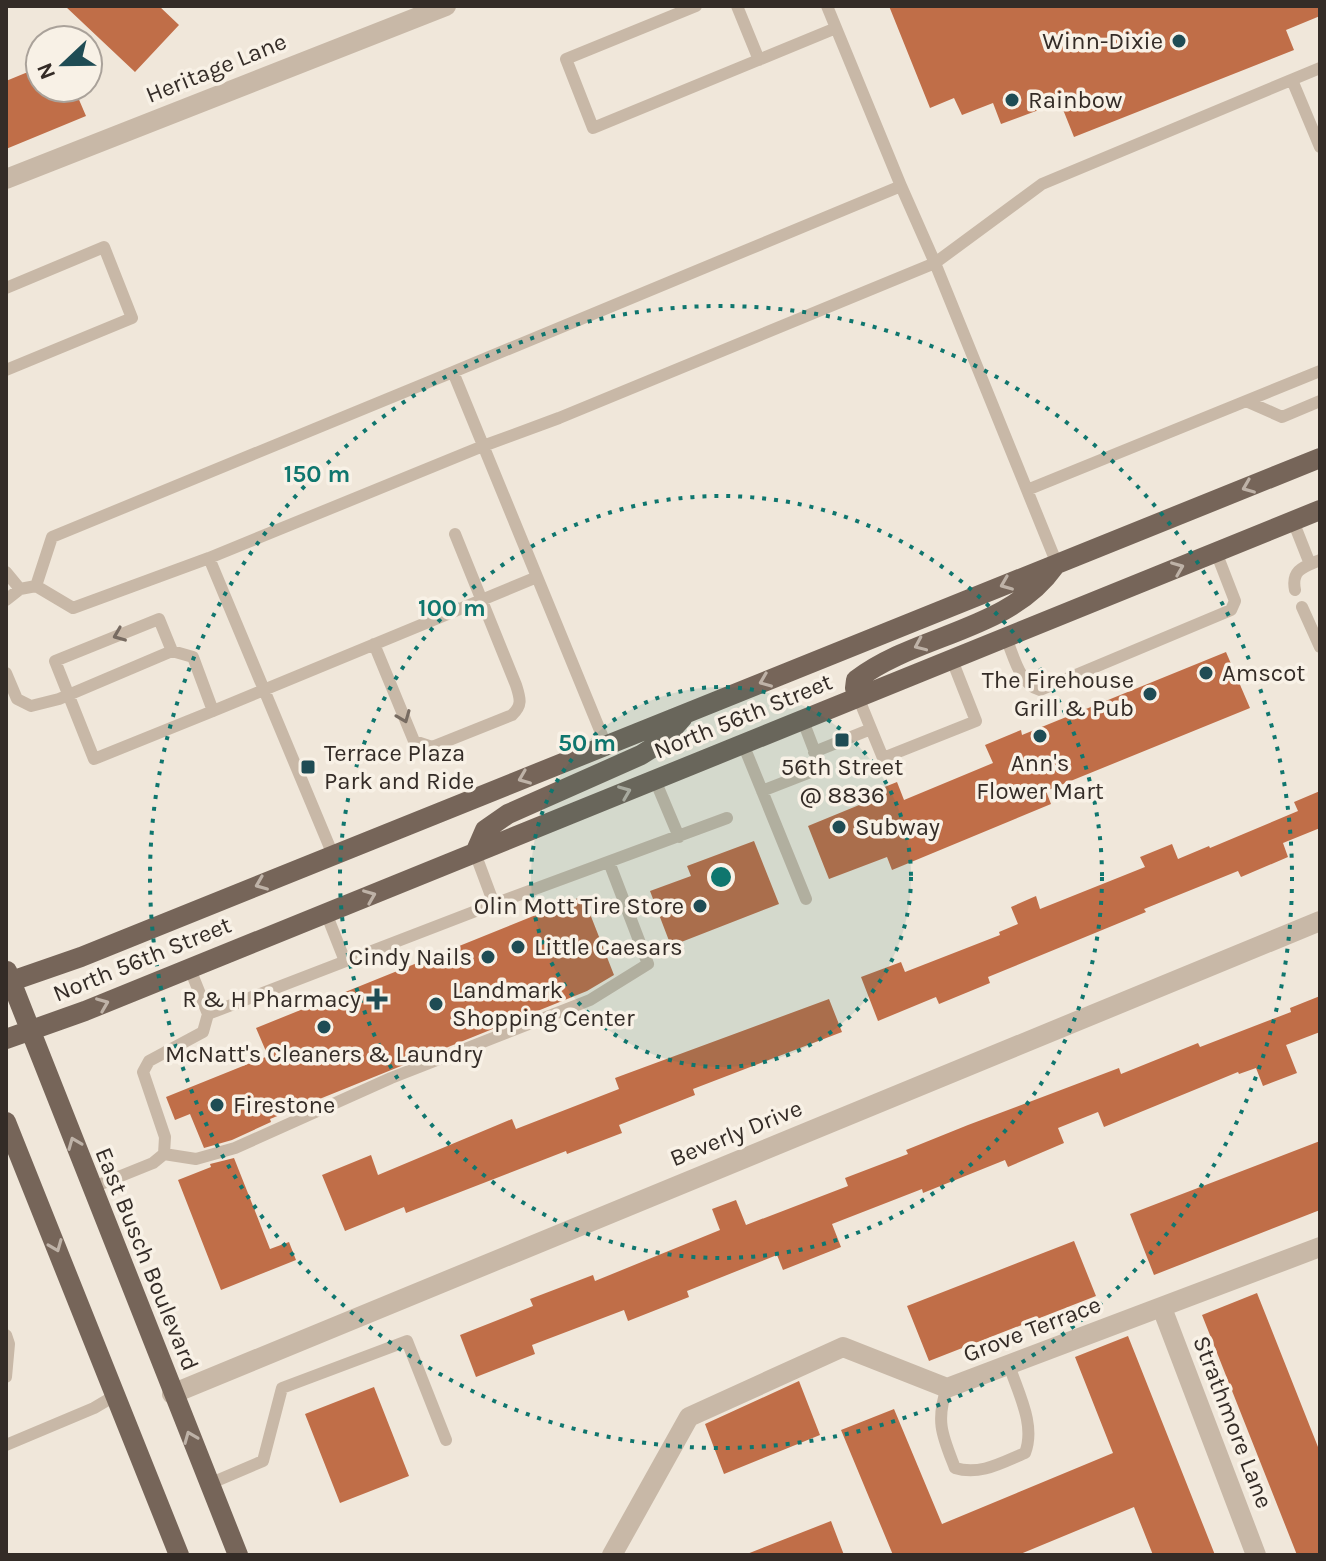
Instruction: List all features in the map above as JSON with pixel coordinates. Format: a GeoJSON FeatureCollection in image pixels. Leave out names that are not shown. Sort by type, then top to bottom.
{"type":"FeatureCollection","features":[{"type":"Feature","properties":{"kind":"main road","name":"North 56th Street"},"geometry":{"type":"LineString","coordinates":[[7,978],[81,957],[1320,458]]}},
{"type":"Feature","properties":{"kind":"main road","name":"North 56th Street"},"geometry":{"type":"LineString","coordinates":[[6,1039],[190,969],[1320,510]]}},
{"type":"Feature","properties":{"kind":"main road"},"geometry":{"type":"LineString","coordinates":[[858,697],[856,680],[874,666],[1016,603],[1043,582],[1057,564]]}},
{"type":"Feature","properties":{"kind":"main road"},"geometry":{"type":"LineString","coordinates":[[475,853],[485,830],[497,822],[555,792],[641,755],[660,743],[685,713]]}},
{"type":"Feature","properties":{"kind":"main road","name":"East Busch Boulevard"},"geometry":{"type":"LineString","coordinates":[[7,978],[238,1555]]}},
{"type":"Feature","properties":{"kind":"main road"},"geometry":{"type":"LineString","coordinates":[[6,1122],[179,1555]]}},
{"type":"Feature","properties":{"kind":"street","name":"Heritage Lane"},"geometry":{"type":"LineString","coordinates":[[6,179],[417,10],[446,6]]}},
{"type":"Feature","properties":{"kind":"street","name":"Beverly Drive"},"geometry":{"type":"LineString","coordinates":[[172,1394],[1320,921]]}},
{"type":"Feature","properties":{"kind":"street","name":"Grove Terrace"},"geometry":{"type":"LineString","coordinates":[[612,1555],[689,1417],[843,1347],[947,1388],[1320,1247]]}},
{"type":"Feature","properties":{"kind":"street","name":"Strathmore Lane"},"geometry":{"type":"LineString","coordinates":[[1162,1308],[1256,1555]]}},
{"type":"Feature","properties":{"kind":"lane"},"geometry":{"type":"LineString","coordinates":[[696,6],[566,59],[593,128],[836,28]]}},
{"type":"Feature","properties":{"kind":"lane"},"geometry":{"type":"LineString","coordinates":[[737,6],[759,60]]}},
{"type":"Feature","properties":{"kind":"lane"},"geometry":{"type":"LineString","coordinates":[[827,6],[1057,564]]}},
{"type":"Feature","properties":{"kind":"lane"},"geometry":{"type":"LineString","coordinates":[[6,600],[20,589],[36,586],[73,608],[209,558],[559,418],[935,263],[1042,184],[1320,68]]}},
{"type":"Feature","properties":{"kind":"lane"},"geometry":{"type":"LineString","coordinates":[[1292,80],[1320,147]]}},
{"type":"Feature","properties":{"kind":"lane"},"geometry":{"type":"LineString","coordinates":[[36,586],[52,537],[901,186]]}},
{"type":"Feature","properties":{"kind":"lane"},"geometry":{"type":"LineString","coordinates":[[6,288],[104,247],[132,318],[6,370]]}},
{"type":"Feature","properties":{"kind":"lane"},"geometry":{"type":"LineString","coordinates":[[1027,490],[1320,371]]}},
{"type":"Feature","properties":{"kind":"lane"},"geometry":{"type":"LineString","coordinates":[[453,372],[606,745]]}},
{"type":"Feature","properties":{"kind":"lane"},"geometry":{"type":"LineString","coordinates":[[1246,401],[1282,417],[1320,401]]}},
{"type":"Feature","properties":{"kind":"lane"},"geometry":{"type":"LineString","coordinates":[[1293,521],[1315,562],[1297,571],[1294,576],[1295,590]]}},
{"type":"Feature","properties":{"kind":"lane"},"geometry":{"type":"LineString","coordinates":[[374,644],[414,741],[432,747],[512,715],[521,702],[455,534]]}},
{"type":"Feature","properties":{"kind":"lane"},"geometry":{"type":"LineString","coordinates":[[1006,638],[1023,679],[1040,690],[1231,610],[1235,601],[1216,552]]}},
{"type":"Feature","properties":{"kind":"lane"},"geometry":{"type":"LineString","coordinates":[[209,558],[333,855]]}},
{"type":"Feature","properties":{"kind":"lane"},"geometry":{"type":"LineString","coordinates":[[6,572],[20,589]]}},
{"type":"Feature","properties":{"kind":"lane"},"geometry":{"type":"LineString","coordinates":[[172,651],[159,619],[55,661],[94,759],[537,577]]}},
{"type":"Feature","properties":{"kind":"lane"},"geometry":{"type":"LineString","coordinates":[[1302,607],[1320,647]]}},
{"type":"Feature","properties":{"kind":"lane"},"geometry":{"type":"LineString","coordinates":[[6,673],[17,699],[31,706],[68,695],[172,651],[193,657],[213,711]]}},
{"type":"Feature","properties":{"kind":"lane"},"geometry":{"type":"LineString","coordinates":[[858,697],[883,758],[976,721],[952,660]]}},
{"type":"Feature","properties":{"kind":"lane"},"geometry":{"type":"LineString","coordinates":[[762,791],[821,768],[803,721]]}},
{"type":"Feature","properties":{"kind":"lane"},"geometry":{"type":"LineString","coordinates":[[814,752],[871,729]]}},
{"type":"Feature","properties":{"kind":"lane"},"geometry":{"type":"LineString","coordinates":[[743,744],[806,899]]}},
{"type":"Feature","properties":{"kind":"lane"},"geometry":{"type":"LineString","coordinates":[[655,780],[679,837]]}},
{"type":"Feature","properties":{"kind":"lane"},"geometry":{"type":"LineString","coordinates":[[208,1014],[727,818]]}},
{"type":"Feature","properties":{"kind":"lane"},"geometry":{"type":"LineString","coordinates":[[475,853],[494,904]]}},
{"type":"Feature","properties":{"kind":"lane"},"geometry":{"type":"LineString","coordinates":[[164,1154],[196,1159],[235,1148],[391,1078],[590,1000],[648,964],[609,862]]}},
{"type":"Feature","properties":{"kind":"lane"},"geometry":{"type":"LineString","coordinates":[[326,913],[345,961]]}},
{"type":"Feature","properties":{"kind":"lane"},"geometry":{"type":"LineString","coordinates":[[91,1188],[153,1163],[164,1154],[165,1137],[143,1072],[149,1061],[203,1032],[208,1014],[190,969]]}},
{"type":"Feature","properties":{"kind":"lane"},"geometry":{"type":"LineString","coordinates":[[6,1335],[9,1344],[6,1377]]}},
{"type":"Feature","properties":{"kind":"lane"},"geometry":{"type":"LineString","coordinates":[[209,1484],[263,1461],[282,1388],[407,1341],[446,1440]]}},
{"type":"Feature","properties":{"kind":"lane"},"geometry":{"type":"LineString","coordinates":[[947,1388],[940,1406],[940,1429],[955,1468],[986,1470],[1025,1453],[1030,1440],[1029,1424],[1009,1365]]}},
{"type":"Feature","properties":{"kind":"lane"},"geometry":{"type":"LineString","coordinates":[[6,1445],[94,1408],[116,1395]]}},
{"type":"Feature","properties":{"kind":"building"},"geometry":{"type":"Polygon","coordinates":[[[65,6],[159,6],[179,25],[135,72],[104,43],[104,24],[84,24],[65,6]]]}},
{"type":"Feature","properties":{"kind":"building"},"geometry":{"type":"Polygon","coordinates":[[[889,6],[1320,6],[1320,16],[1286,30],[1294,50],[1074,137],[1060,102],[1001,124],[993,103],[962,115],[954,98],[930,108],[889,6]]]}},
{"type":"Feature","properties":{"kind":"building"},"geometry":{"type":"Polygon","coordinates":[[[24,74],[24,104],[81,104],[86,116],[6,149],[6,81],[24,74]]]}},
{"type":"Feature","properties":{"kind":"building"},"geometry":{"type":"Polygon","coordinates":[[[1226,652],[1250,708],[1046,791],[1051,804],[892,870],[887,857],[829,879],[808,826],[864,803],[862,796],[897,782],[904,800],[993,763],[985,745],[1021,730],[1022,735],[1226,652]]]}},
{"type":"Feature","properties":{"kind":"building"},"geometry":{"type":"Polygon","coordinates":[[[1320,791],[1320,828],[1283,843],[1288,857],[1241,877],[1238,871],[1144,909],[1146,912],[988,977],[990,983],[939,1004],[936,997],[878,1021],[861,977],[901,962],[905,972],[1000,935],[999,932],[1018,924],[1011,907],[1036,896],[1040,909],[1145,867],[1140,857],[1172,844],[1178,859],[1210,848],[1298,811],[1294,802],[1320,791]]]}},
{"type":"Feature","properties":{"kind":"building"},"geometry":{"type":"Polygon","coordinates":[[[754,841],[779,904],[671,946],[650,891],[691,876],[687,866],[754,841]]]}},
{"type":"Feature","properties":{"kind":"building","name":"Landmark Shopping Center"},"geometry":{"type":"Polygon","coordinates":[[[583,896],[614,975],[587,991],[270,1119],[271,1122],[232,1140],[204,1148],[190,1114],[175,1120],[166,1097],[268,1056],[256,1028],[583,896]]]}},
{"type":"Feature","properties":{"kind":"building"},"geometry":{"type":"Polygon","coordinates":[[[1320,996],[1320,1032],[1286,1045],[1297,1073],[1263,1086],[1256,1068],[1238,1072],[1104,1127],[1098,1112],[1058,1128],[1064,1143],[1008,1167],[1005,1160],[923,1193],[922,1189],[832,1224],[841,1247],[783,1270],[777,1255],[687,1291],[689,1297],[628,1321],[624,1310],[532,1345],[535,1354],[476,1377],[460,1335],[533,1306],[530,1299],[593,1275],[595,1281],[720,1230],[712,1209],[736,1200],[746,1225],[848,1186],[845,1178],[908,1154],[906,1150],[968,1125],[1119,1068],[1121,1074],[1198,1043],[1200,1047],[1291,1012],[1290,1008],[1320,996]]]}},
{"type":"Feature","properties":{"kind":"building"},"geometry":{"type":"Polygon","coordinates":[[[829,999],[842,1032],[693,1089],[695,1095],[619,1125],[622,1133],[567,1154],[566,1151],[406,1213],[404,1207],[345,1231],[322,1175],[371,1155],[378,1175],[512,1119],[516,1129],[619,1089],[615,1078],[829,999]]]}},
{"type":"Feature","properties":{"kind":"building"},"geometry":{"type":"Polygon","coordinates":[[[1320,1141],[1320,1210],[1154,1275],[1130,1214],[1320,1141]]]}},
{"type":"Feature","properties":{"kind":"building"},"geometry":{"type":"Polygon","coordinates":[[[234,1158],[270,1249],[289,1242],[296,1260],[221,1290],[178,1180],[211,1167],[210,1164],[234,1158]]]}},
{"type":"Feature","properties":{"kind":"building"},"geometry":{"type":"Polygon","coordinates":[[[1074,1241],[1096,1296],[929,1361],[907,1306],[1074,1241]]]}},
{"type":"Feature","properties":{"kind":"building"},"geometry":{"type":"Polygon","coordinates":[[[1257,1293],[1320,1452],[1320,1555],[1297,1555],[1202,1315],[1257,1293]]]}},
{"type":"Feature","properties":{"kind":"building"},"geometry":{"type":"Polygon","coordinates":[[[1128,1336],[1215,1555],[1153,1555],[1134,1507],[1018,1555],[893,1555],[841,1430],[894,1409],[942,1524],[1113,1453],[1075,1357],[1128,1336]]]}},
{"type":"Feature","properties":{"kind":"building"},"geometry":{"type":"Polygon","coordinates":[[[799,1381],[820,1435],[724,1474],[705,1424],[799,1381]]]}},
{"type":"Feature","properties":{"kind":"building"},"geometry":{"type":"Polygon","coordinates":[[[374,1387],[409,1476],[340,1503],[305,1414],[374,1387]]]}},
{"type":"Feature","properties":{"kind":"building"},"geometry":{"type":"Polygon","coordinates":[[[831,1521],[844,1555],[747,1554],[831,1521]]]}},
{"type":"Feature","properties":{"kind":"place","name":"Winn-Dixie"},"geometry":{"type":"Point","coordinates":[1179,41]}},
{"type":"Feature","properties":{"kind":"place","name":"Rainbow"},"geometry":{"type":"Point","coordinates":[1012,100]}},
{"type":"Feature","properties":{"kind":"place","name":"Amscot"},"geometry":{"type":"Point","coordinates":[1206,673]}},
{"type":"Feature","properties":{"kind":"place","name":"The Firehouse Grill & Pub"},"geometry":{"type":"Point","coordinates":[1150,694]}},
{"type":"Feature","properties":{"kind":"place","name":"Ann's Flower Mart"},"geometry":{"type":"Point","coordinates":[1040,736]}},
{"type":"Feature","properties":{"kind":"place","name":"56th Street @ 8836"},"geometry":{"type":"Point","coordinates":[842,740]}},
{"type":"Feature","properties":{"kind":"place","name":"Terrace Plaza Park and Ride"},"geometry":{"type":"Point","coordinates":[308,767]}},
{"type":"Feature","properties":{"kind":"place","name":"Subway"},"geometry":{"type":"Point","coordinates":[839,827]}},
{"type":"Feature","properties":{"kind":"place","name":"Olin Mott Tire Store"},"geometry":{"type":"Point","coordinates":[700,906]}},
{"type":"Feature","properties":{"kind":"place","name":"Little Caesars"},"geometry":{"type":"Point","coordinates":[518,947]}},
{"type":"Feature","properties":{"kind":"place","name":"Cindy Nails"},"geometry":{"type":"Point","coordinates":[488,957]}},
{"type":"Feature","properties":{"kind":"place","name":"R & H Pharmacy"},"geometry":{"type":"Point","coordinates":[377,999]}},
{"type":"Feature","properties":{"kind":"place","name":"Landmark Shopping Center"},"geometry":{"type":"Point","coordinates":[436,1004]}},
{"type":"Feature","properties":{"kind":"place","name":"McNatt's Cleaners & Laundry"},"geometry":{"type":"Point","coordinates":[324,1027]}},
{"type":"Feature","properties":{"kind":"place","name":"Firestone"},"geometry":{"type":"Point","coordinates":[217,1105]}}]}
